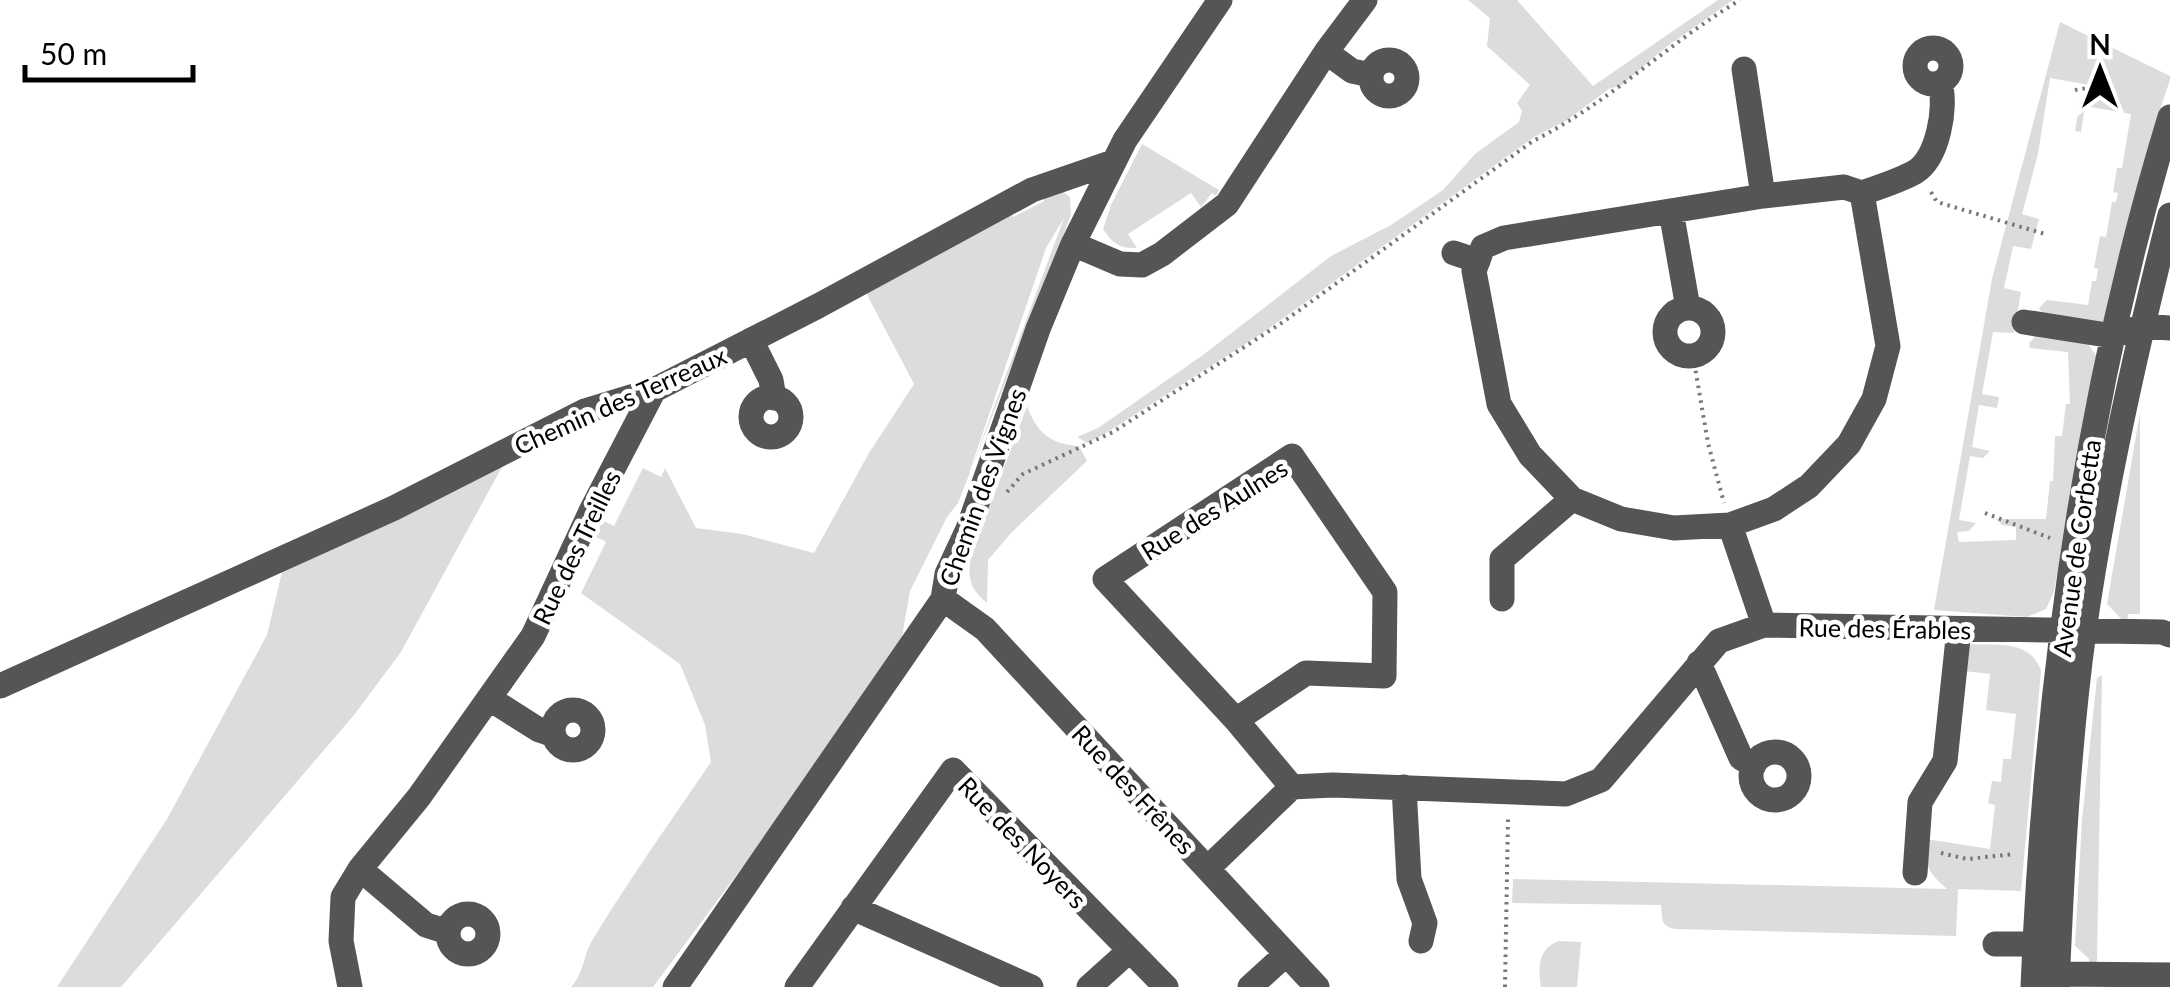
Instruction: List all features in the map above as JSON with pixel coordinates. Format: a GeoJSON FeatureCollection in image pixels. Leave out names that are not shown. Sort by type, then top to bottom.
{"type":"FeatureCollection","features":[{"type":"Feature","properties":{"kind":"street"},"geometry":{"type":"LineString","coordinates":[[1112,162],[1220,0]]}},
{"type":"Feature","properties":{"kind":"street"},"geometry":{"type":"LineString","coordinates":[[1074,244],[1110,261],[1142,264],[1226,204],[1365,0]]}},
{"type":"Feature","properties":{"kind":"street"},"geometry":{"type":"LineString","coordinates":[[1326,52],[1352,70],[1371,75]]}},
{"type":"Feature","properties":{"kind":"street"},"geometry":{"type":"LineString","coordinates":[[1744,69],[1763,196]]}},
{"type":"Feature","properties":{"kind":"street"},"geometry":{"type":"LineString","coordinates":[[1862,194],[1888,346],[1874,399],[1849,444],[1808,486],[1774,509],[1730,525],[1674,528],[1621,518],[1572,500],[1530,455],[1499,404],[1474,271],[1466,257],[1504,238],[1763,196],[1844,188],[1862,194],[1918,170],[1940,130],[1944,96],[1940,83]]}},
{"type":"Feature","properties":{"kind":"street","name":"Avenue de Corbetta"},"geometry":{"type":"LineString","coordinates":[[2057,981],[2070,774],[2075,547],[2094,418],[2146,195],[2170,117]]}},
{"type":"Feature","properties":{"kind":"street","name":"Chemin des Vignes"},"geometry":{"type":"LineString","coordinates":[[674,987],[943,600],[947,574],[968,530],[1038,329],[1112,162]]}},
{"type":"Feature","properties":{"kind":"street","name":"Chemin des Terreaux"},"geometry":{"type":"LineString","coordinates":[[0,686],[394,508],[585,411],[654,390],[1032,190],[1112,162]]}},
{"type":"Feature","properties":{"kind":"street"},"geometry":{"type":"LineString","coordinates":[[1672,211],[1688,308],[1707,316],[1713,330],[1710,344],[1693,356]]}},
{"type":"Feature","properties":{"kind":"street","name":"Avenue de Corbetta"},"geometry":{"type":"LineString","coordinates":[[2033,987],[2073,632],[2170,215]]}},
{"type":"Feature","properties":{"kind":"street"},"geometry":{"type":"LineString","coordinates":[[2024,322],[2113,336],[2144,326],[2170,328]]}},
{"type":"Feature","properties":{"kind":"street"},"geometry":{"type":"LineString","coordinates":[[751,340],[771,380],[774,398]]}},
{"type":"Feature","properties":{"kind":"street","name":"Rue des Treilles"},"geometry":{"type":"LineString","coordinates":[[350,987],[341,941],[343,897],[533,636],[592,509],[654,390]]}},
{"type":"Feature","properties":{"kind":"street","name":"Rue des Aulnes"},"geometry":{"type":"LineString","coordinates":[[1236,720],[1306,673],[1384,676],[1385,592],[1292,456],[1105,579],[1236,720],[1292,787]]}},
{"type":"Feature","properties":{"kind":"street"},"geometry":{"type":"LineString","coordinates":[[1502,599],[1502,560],[1572,500]]}},
{"type":"Feature","properties":{"kind":"street"},"geometry":{"type":"LineString","coordinates":[[1730,525],[1764,625]]}},
{"type":"Feature","properties":{"kind":"street","name":"Rue des Frênes"},"geometry":{"type":"LineString","coordinates":[[943,600],[985,629],[1316,987]]}},
{"type":"Feature","properties":{"kind":"street","name":"Rue des Érables"},"geometry":{"type":"LineString","coordinates":[[1292,787],[1566,794],[1601,780],[1719,641],[1764,625],[2170,635]]}},
{"type":"Feature","properties":{"kind":"street"},"geometry":{"type":"LineString","coordinates":[[1915,872],[1920,802],[1945,761],[1958,629]]}},
{"type":"Feature","properties":{"kind":"street"},"geometry":{"type":"LineString","coordinates":[[1699,663],[1741,758],[1754,765]]}},
{"type":"Feature","properties":{"kind":"street"},"geometry":{"type":"LineString","coordinates":[[490,699],[554,736]]}},
{"type":"Feature","properties":{"kind":"street","name":"Rue des Noyers"},"geometry":{"type":"LineString","coordinates":[[797,987],[954,770],[1166,987]]}},
{"type":"Feature","properties":{"kind":"street"},"geometry":{"type":"LineString","coordinates":[[1208,868],[1292,787]]}},
{"type":"Feature","properties":{"kind":"street"},"geometry":{"type":"LineString","coordinates":[[1404,787],[1409,879],[1424,923],[1421,941]]}},
{"type":"Feature","properties":{"kind":"street"},"geometry":{"type":"LineString","coordinates":[[360,869],[426,924],[448,932]]}},
{"type":"Feature","properties":{"kind":"street"},"geometry":{"type":"LineString","coordinates":[[854,908],[1031,987]]}},
{"type":"Feature","properties":{"kind":"street"},"geometry":{"type":"LineString","coordinates":[[1995,944],[2036,944]]}},
{"type":"Feature","properties":{"kind":"street"},"geometry":{"type":"LineString","coordinates":[[1089,987],[1129,951]]}},
{"type":"Feature","properties":{"kind":"street"},"geometry":{"type":"LineString","coordinates":[[1250,987],[1285,955]]}},
{"type":"Feature","properties":{"kind":"street"},"geometry":{"type":"LineString","coordinates":[[2057,981],[2170,976]]}},
{"type":"Feature","properties":{"kind":"path"},"geometry":{"type":"LineString","coordinates":[[1000,502],[1023,474],[1113,432],[1283,322],[1533,141],[1630,82],[1740,0]]}},
{"type":"Feature","properties":{"kind":"path"},"geometry":{"type":"LineString","coordinates":[[2076,90],[2095,88],[2098,82]]}},
{"type":"Feature","properties":{"kind":"path"},"geometry":{"type":"LineString","coordinates":[[1918,170],[1937,202],[2045,234]]}},
{"type":"Feature","properties":{"kind":"path"},"geometry":{"type":"LineString","coordinates":[[1693,356],[1708,442],[1730,525]]}},
{"type":"Feature","properties":{"kind":"path"},"geometry":{"type":"LineString","coordinates":[[1984,513],[2075,547]]}},
{"type":"Feature","properties":{"kind":"path"},"geometry":{"type":"LineString","coordinates":[[1505,987],[1508,790]]}},
{"type":"Feature","properties":{"kind":"path"},"geometry":{"type":"LineString","coordinates":[[1917,846],[1967,859],[2030,852]]}},
{"type":"Feature","properties":{"kind":"shaded area"},"geometry":{"type":"Polygon","coordinates":[[[1468,0],[1517,0],[1593,86],[1718,0],[1733,0],[1666,47],[1622,85],[1609,89],[1567,120],[1534,137],[1264,332],[1103,435],[1087,443],[1077,437],[1098,428],[1203,355],[1331,256],[1391,225],[1443,190],[1475,154],[1519,122],[1522,111],[1517,103],[1530,85],[1487,46],[1490,18],[1468,0]]]}},
{"type":"Feature","properties":{"kind":"shaded area"},"geometry":{"type":"Polygon","coordinates":[[[2060,22],[2170,76],[2170,80],[2153,130],[2103,323],[2043,314],[2039,308],[2047,300],[2088,305],[2092,281],[2096,281],[2098,269],[2094,268],[2100,236],[2106,237],[2112,202],[2116,202],[2118,193],[2113,192],[2117,168],[2122,168],[2131,114],[2085,106],[2081,132],[2075,131],[2080,102],[2098,98],[2101,87],[2050,78],[2038,154],[2022,214],[2039,219],[2031,249],[2013,246],[2004,288],[2021,292],[2014,333],[1993,332],[1982,394],[1999,397],[1997,408],[1979,405],[1972,447],[1990,451],[1983,458],[1970,456],[1959,520],[1976,523],[1969,531],[1957,532],[1959,542],[2016,540],[2016,527],[2002,525],[1996,519],[2046,519],[2055,436],[2062,436],[2066,404],[2070,404],[2068,352],[2030,348],[2029,343],[2035,337],[2088,344],[2098,358],[2054,591],[2046,609],[2027,617],[1934,610],[1992,279],[2060,22]]]}},
{"type":"Feature","properties":{"kind":"shaded area"},"geometry":{"type":"Polygon","coordinates":[[[1142,144],[1219,190],[1201,207],[1191,193],[1128,234],[1137,248],[1126,247],[1113,241],[1103,229],[1142,144]]]}},
{"type":"Feature","properties":{"kind":"shaded area"},"geometry":{"type":"Polygon","coordinates":[[[1060,189],[1070,197],[1071,215],[958,503],[910,591],[901,642],[802,787],[653,987],[571,987],[607,916],[711,762],[705,725],[680,664],[581,593],[606,542],[589,533],[597,518],[614,526],[643,468],[661,477],[665,468],[696,528],[742,534],[814,553],[869,453],[914,384],[864,289],[1009,211],[1013,217],[1044,201],[1043,194],[1060,189]],[[1064,218],[1046,248],[969,473],[1064,218]]]}},
{"type":"Feature","properties":{"kind":"shaded area"},"geometry":{"type":"Polygon","coordinates":[[[1027,406],[1046,435],[1060,443],[1079,446],[1087,461],[988,560],[987,603],[971,583],[971,556],[1027,406]]]}},
{"type":"Feature","properties":{"kind":"shaded area"},"geometry":{"type":"Polygon","coordinates":[[[2140,413],[2140,614],[2128,614],[2127,625],[2107,604],[2140,413]]]}},
{"type":"Feature","properties":{"kind":"shaded area"},"geometry":{"type":"Polygon","coordinates":[[[503,465],[401,652],[354,715],[121,987],[57,987],[167,819],[267,635],[284,564],[503,465]]]}},
{"type":"Feature","properties":{"kind":"shaded area"},"geometry":{"type":"Polygon","coordinates":[[[1969,644],[2021,649],[2036,661],[2041,671],[2021,891],[1958,889],[1956,936],[1675,929],[1664,923],[1661,905],[1512,903],[1513,879],[1947,889],[1929,868],[1926,839],[1990,849],[1995,805],[1988,803],[1992,781],[2001,782],[2003,759],[2011,759],[2016,714],[1986,710],[1990,674],[1964,671],[1969,644]]]}},
{"type":"Feature","properties":{"kind":"shaded area"},"geometry":{"type":"Polygon","coordinates":[[[2102,675],[2097,961],[2089,966],[2089,959],[2075,946],[2082,820],[2097,678],[2102,675]]]}},
{"type":"Feature","properties":{"kind":"shaded area"},"geometry":{"type":"Polygon","coordinates":[[[1559,941],[1581,942],[1577,987],[1541,987],[1543,954],[1559,941]]]}}]}
